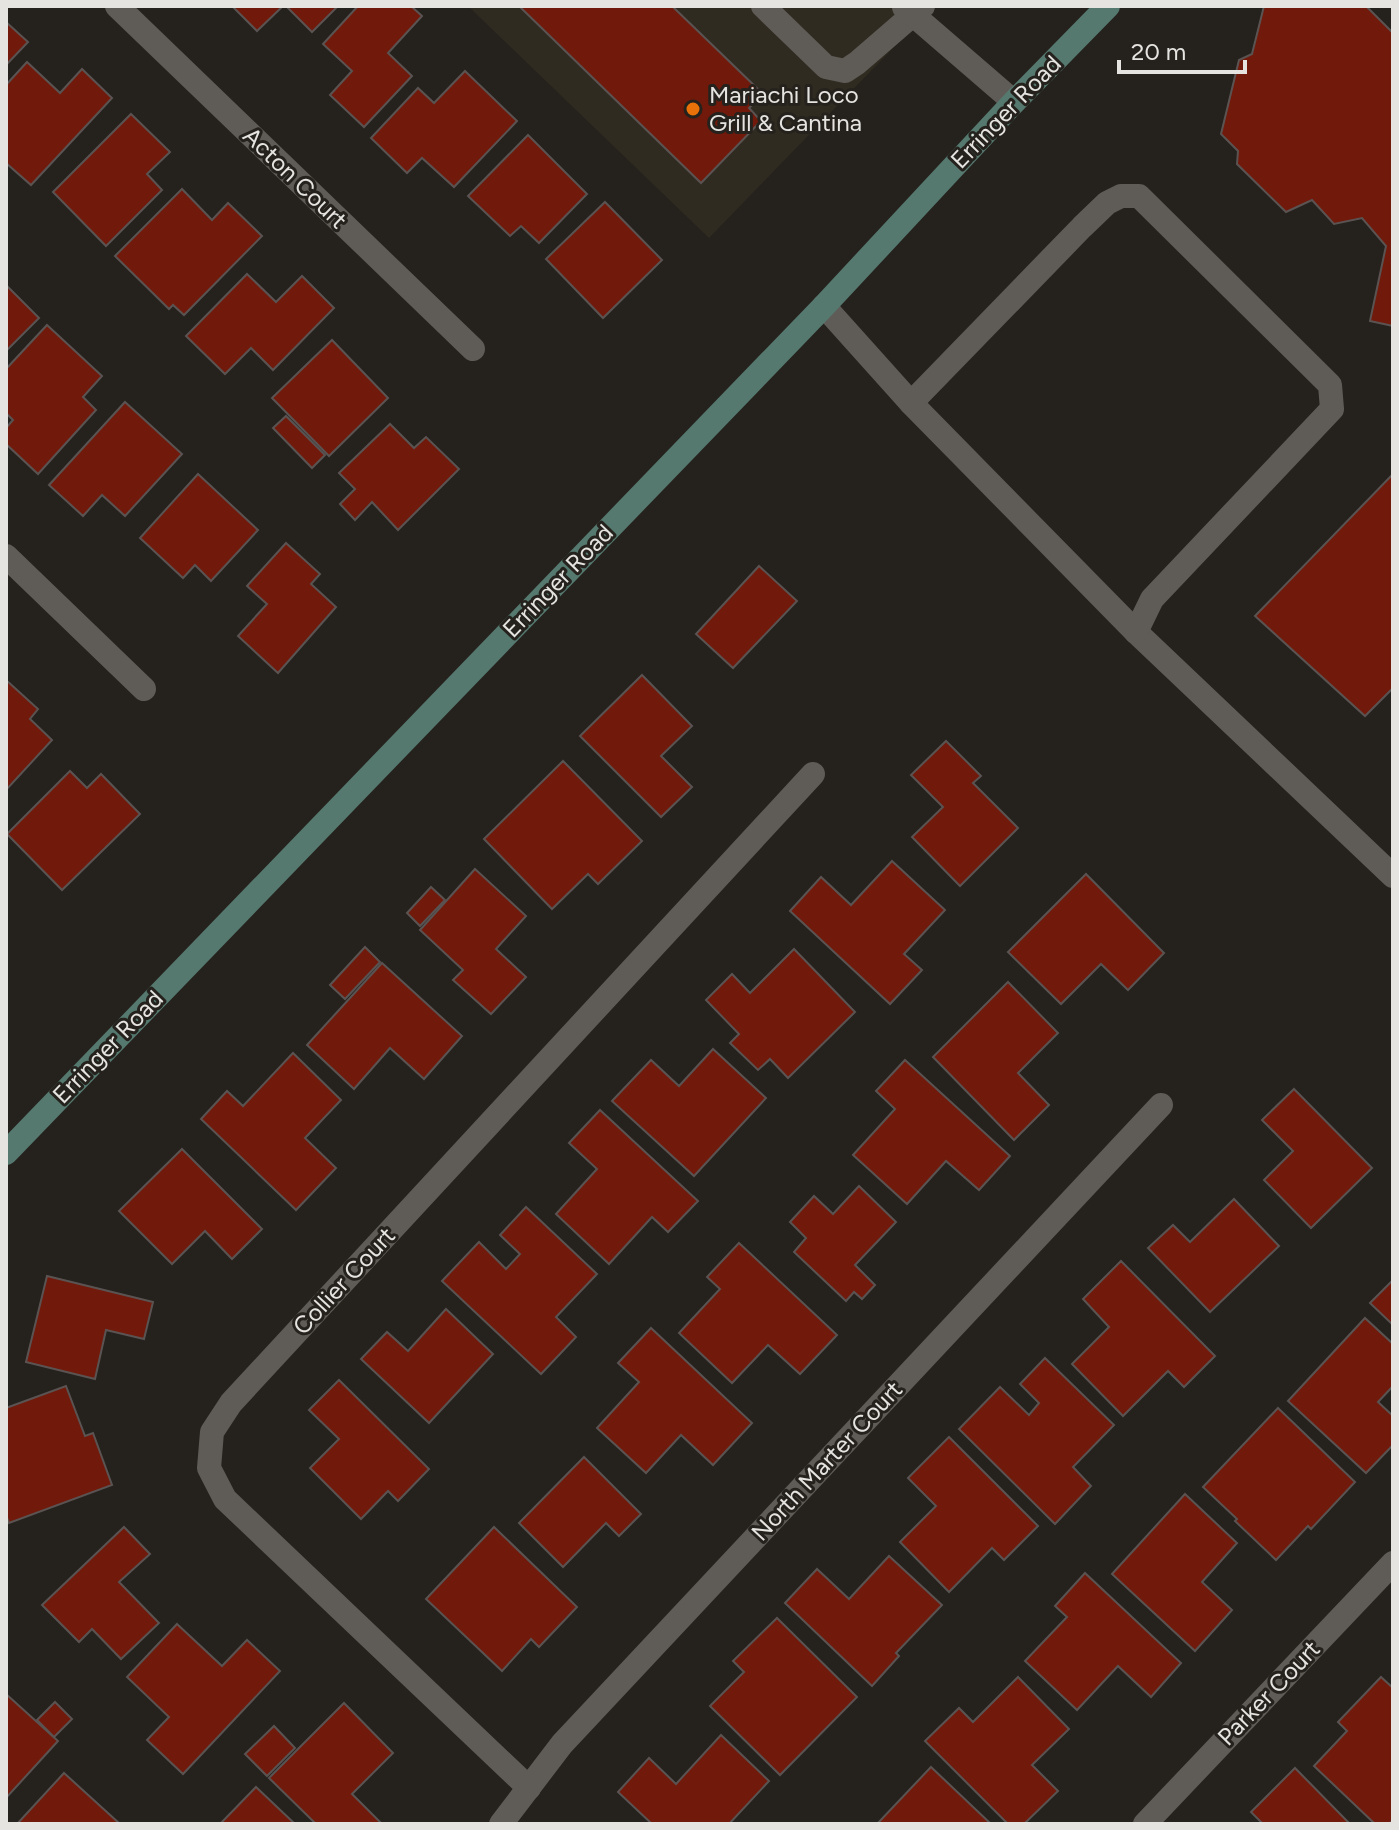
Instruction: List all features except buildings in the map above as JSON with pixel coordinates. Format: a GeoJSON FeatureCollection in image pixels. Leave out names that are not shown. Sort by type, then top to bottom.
{"type":"FeatureCollection","features":[{"type":"Feature","properties":{"kind":"main road","name":"Erringer Road"},"geometry":{"type":"LineString","coordinates":[[6,1153],[824,306],[1108,6]]}},
{"type":"Feature","properties":{"kind":"street","name":"Acton Court"},"geometry":{"type":"LineString","coordinates":[[117,6],[473,349]]}},
{"type":"Feature","properties":{"kind":"street"},"geometry":{"type":"LineString","coordinates":[[763,6],[826,67],[845,71],[913,9],[1014,102]]}},
{"type":"Feature","properties":{"kind":"street"},"geometry":{"type":"LineString","coordinates":[[911,403],[1082,227],[1107,203],[1121,196],[1139,196],[1330,385],[1332,409],[1152,599],[1136,632]]}},
{"type":"Feature","properties":{"kind":"street"},"geometry":{"type":"LineString","coordinates":[[824,306],[911,403],[1136,632],[1393,876]]}},
{"type":"Feature","properties":{"kind":"street"},"geometry":{"type":"LineString","coordinates":[[6,556],[144,689]]}},
{"type":"Feature","properties":{"kind":"street","name":"Collier Court"},"geometry":{"type":"LineString","coordinates":[[529,1788],[225,1499],[209,1468],[212,1432],[231,1403],[813,774]]}},
{"type":"Feature","properties":{"kind":"street","name":"North Marter Court"},"geometry":{"type":"LineString","coordinates":[[501,1824],[562,1744],[1161,1105]]}},
{"type":"Feature","properties":{"kind":"street","name":"Parker Court"},"geometry":{"type":"LineString","coordinates":[[1145,1824],[1393,1563]]}},
{"type":"Feature","properties":{"kind":"shaded area"},"geometry":{"type":"Polygon","coordinates":[[[468,6],[934,6],[709,238],[468,6]]]}},
{"type":"Feature","properties":{"kind":"place","name":"Mariachi Loco Grill & Cantina"},"geometry":{"type":"Point","coordinates":[693,109]}}]}
